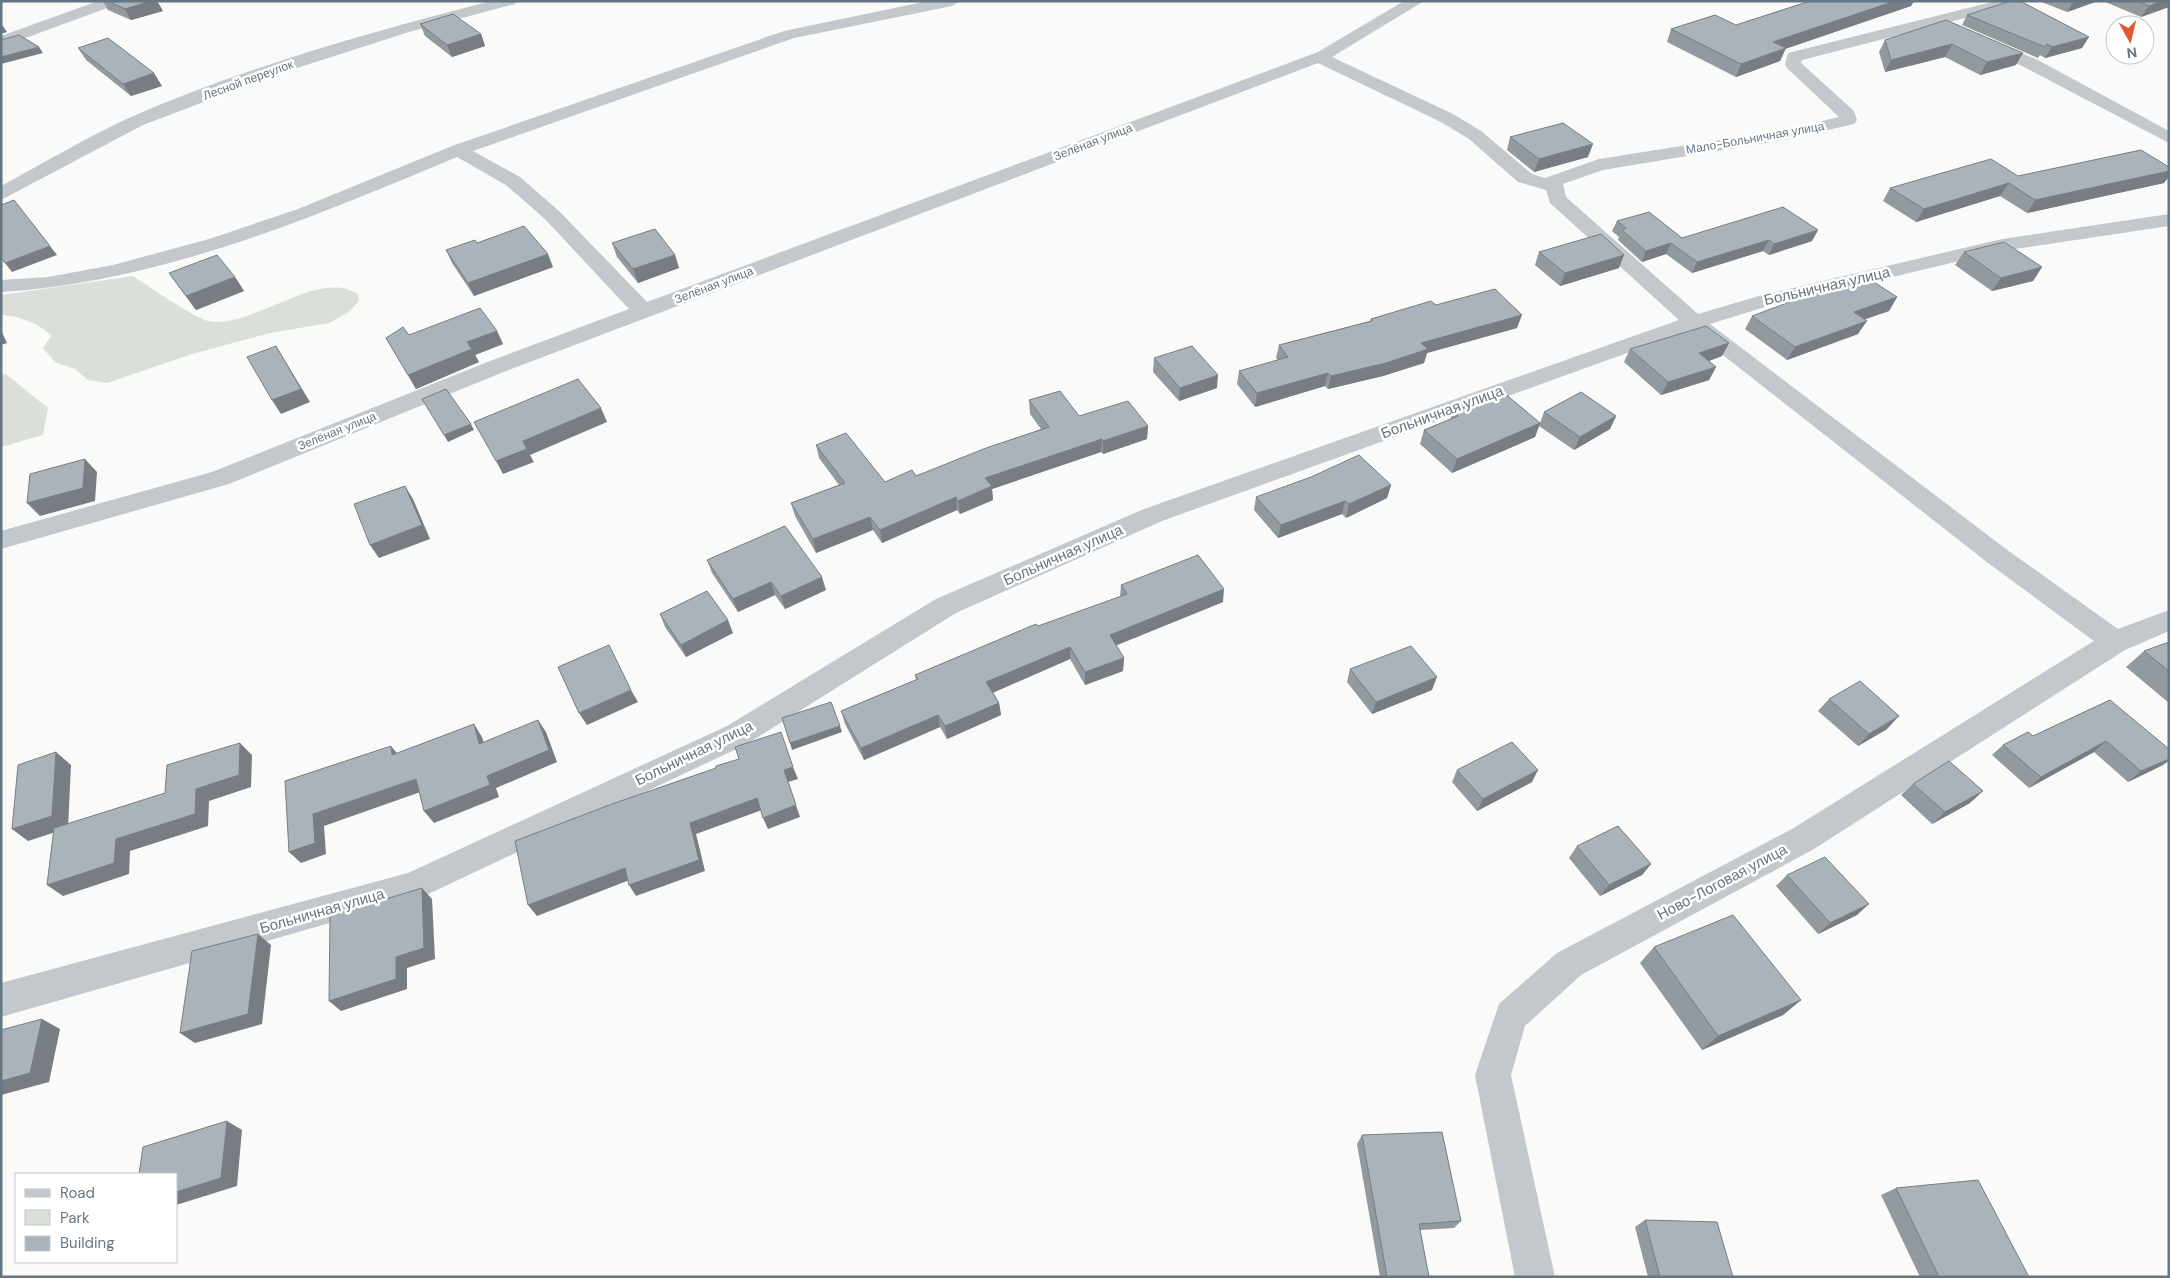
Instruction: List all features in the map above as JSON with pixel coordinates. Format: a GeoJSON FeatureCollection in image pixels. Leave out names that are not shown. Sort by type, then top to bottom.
{"type":"FeatureCollection","features":[{"type":"Feature","properties":{"kind":"street"},"geometry":{"type":"LineString","coordinates":[[1,42],[113,1]]}},
{"type":"Feature","properties":{"kind":"street","name":"Лесной переулок"},"geometry":{"type":"LineString","coordinates":[[1,194],[137,121],[262,73],[403,29],[510,1]]}},
{"type":"Feature","properties":{"kind":"street"},"geometry":{"type":"LineString","coordinates":[[1,286],[48,283],[115,271],[216,243],[305,213],[458,150],[790,34],[952,1]]}},
{"type":"Feature","properties":{"kind":"street","name":"Зелёная улица"},"geometry":{"type":"LineString","coordinates":[[1,540],[220,478],[498,366],[1318,57],[1416,1]]}},
{"type":"Feature","properties":{"kind":"street","name":"Мало-Больничная улица"},"geometry":{"type":"LineString","coordinates":[[1554,187],[1553,181],[1599,165],[1789,134],[1848,120],[1848,114],[1793,64],[1794,57],[2015,1]]}},
{"type":"Feature","properties":{"kind":"street"},"geometry":{"type":"LineString","coordinates":[[1935,22],[2030,63],[2169,138]]}},
{"type":"Feature","properties":{"kind":"street"},"geometry":{"type":"LineString","coordinates":[[1318,57],[1447,118],[1475,135],[1525,178],[1554,187],[1557,199],[1694,322],[1997,556],[2116,642]]}},
{"type":"Feature","properties":{"kind":"street"},"geometry":{"type":"LineString","coordinates":[[458,150],[513,181],[552,215],[643,311]]}},
{"type":"Feature","properties":{"kind":"street","name":"Больничная улица"},"geometry":{"type":"LineString","coordinates":[[1,1000],[413,886],[737,735],[955,602],[1154,515],[1694,322],[1759,302],[2002,245],[2169,220]]}},
{"type":"Feature","properties":{"kind":"street","name":"Ново-Логовая улица"},"geometry":{"type":"LineString","coordinates":[[1535,1277],[1493,1075],[1511,1016],[1569,964],[1803,839],[2116,642],[2169,620]]}},
{"type":"Feature","properties":{"kind":"green space"},"geometry":{"type":"Polygon","coordinates":[[[133,276],[183,308],[208,321],[226,321],[245,316],[305,293],[324,288],[342,288],[358,294],[359,301],[349,312],[329,323],[270,333],[192,354],[107,383],[88,380],[75,369],[55,362],[43,348],[51,336],[42,328],[21,318],[1,315],[1,295],[133,276]]]}},
{"type":"Feature","properties":{"kind":"green space"},"geometry":{"type":"Polygon","coordinates":[[[6,374],[48,408],[43,435],[1,447],[1,375],[6,374]]]}},
{"type":"Feature","properties":{"kind":"building"},"geometry":{"type":"Polygon","coordinates":[[[108,1],[151,1],[125,9],[108,1]]]}},
{"type":"Feature","properties":{"kind":"building"},"geometry":{"type":"Polygon","coordinates":[[[1810,1],[1895,1],[1773,42],[1786,48],[1741,64],[1671,29],[1715,15],[1736,25],[1810,1]]]}},
{"type":"Feature","properties":{"kind":"building"},"geometry":{"type":"Polygon","coordinates":[[[2010,1],[2020,1],[2089,37],[2052,47],[2047,44],[2045,47],[1967,15],[2010,1]]]}},
{"type":"Feature","properties":{"kind":"building"},"geometry":{"type":"Polygon","coordinates":[[[2138,1],[2161,1],[2149,6],[2138,1]]]}},
{"type":"Feature","properties":{"kind":"building"},"geometry":{"type":"Polygon","coordinates":[[[453,14],[481,34],[447,45],[420,24],[453,14]]]}},
{"type":"Feature","properties":{"kind":"building"},"geometry":{"type":"Polygon","coordinates":[[[1946,20],[2023,53],[1987,62],[1952,44],[1891,60],[1885,40],[1946,20]]]}},
{"type":"Feature","properties":{"kind":"building"},"geometry":{"type":"Polygon","coordinates":[[[19,35],[39,47],[1,57],[1,40],[19,35]]]}},
{"type":"Feature","properties":{"kind":"building"},"geometry":{"type":"Polygon","coordinates":[[[108,38],[154,73],[123,84],[78,48],[108,38]]]}},
{"type":"Feature","properties":{"kind":"building"},"geometry":{"type":"Polygon","coordinates":[[[1563,123],[1593,144],[1539,159],[1510,137],[1563,123]]]}},
{"type":"Feature","properties":{"kind":"building"},"geometry":{"type":"Polygon","coordinates":[[[2141,150],[2169,167],[2169,171],[2035,200],[2009,183],[1924,209],[1890,188],[1991,159],[2018,176],[2141,150]]]}},
{"type":"Feature","properties":{"kind":"building"},"geometry":{"type":"Polygon","coordinates":[[[14,200],[50,246],[5,263],[1,258],[1,205],[14,200]]]}},
{"type":"Feature","properties":{"kind":"building"},"geometry":{"type":"Polygon","coordinates":[[[1783,207],[1818,230],[1774,244],[1769,240],[1697,262],[1671,243],[1646,251],[1622,230],[1626,228],[1617,221],[1649,212],[1682,238],[1783,207]]]}},
{"type":"Feature","properties":{"kind":"building"},"geometry":{"type":"Polygon","coordinates":[[[524,226],[548,254],[468,283],[446,250],[475,240],[477,243],[524,226]]]}},
{"type":"Feature","properties":{"kind":"building"},"geometry":{"type":"Polygon","coordinates":[[[655,229],[675,255],[633,269],[612,243],[655,229]]]}},
{"type":"Feature","properties":{"kind":"building"},"geometry":{"type":"Polygon","coordinates":[[[1601,234],[1624,255],[1565,273],[1539,252],[1601,234]]]}},
{"type":"Feature","properties":{"kind":"building"},"geometry":{"type":"Polygon","coordinates":[[[2004,242],[2042,267],[2001,278],[1964,252],[2004,242]]]}},
{"type":"Feature","properties":{"kind":"building"},"geometry":{"type":"Polygon","coordinates":[[[217,255],[235,277],[186,296],[169,273],[217,255]]]}},
{"type":"Feature","properties":{"kind":"building"},"geometry":{"type":"Polygon","coordinates":[[[1866,277],[1897,297],[1854,312],[1867,321],[1795,347],[1752,316],[1787,303],[1866,277]]]}},
{"type":"Feature","properties":{"kind":"building"},"geometry":{"type":"Polygon","coordinates":[[[1495,289],[1522,315],[1421,343],[1428,349],[1386,363],[1331,376],[1328,373],[1257,393],[1239,371],[1288,357],[1279,345],[1372,321],[1371,319],[1431,301],[1436,305],[1495,289]]]}},
{"type":"Feature","properties":{"kind":"building"},"geometry":{"type":"Polygon","coordinates":[[[480,308],[497,331],[467,342],[472,349],[408,375],[386,338],[403,327],[409,335],[480,308]]]}},
{"type":"Feature","properties":{"kind":"building"},"geometry":{"type":"Polygon","coordinates":[[[1706,326],[1729,343],[1699,353],[1716,367],[1668,382],[1630,349],[1706,326]]]}},
{"type":"Feature","properties":{"kind":"building"},"geometry":{"type":"Polygon","coordinates":[[[276,346],[301,389],[272,400],[247,357],[276,346]]]}},
{"type":"Feature","properties":{"kind":"building"},"geometry":{"type":"Polygon","coordinates":[[[1192,346],[1218,375],[1180,388],[1154,358],[1192,346]]]}},
{"type":"Feature","properties":{"kind":"building"},"geometry":{"type":"Polygon","coordinates":[[[578,379],[601,408],[523,441],[527,449],[496,461],[474,422],[578,379]]]}},
{"type":"Feature","properties":{"kind":"building"},"geometry":{"type":"Polygon","coordinates":[[[446,389],[471,424],[444,435],[422,399],[446,389]]]}},
{"type":"Feature","properties":{"kind":"building"},"geometry":{"type":"Polygon","coordinates":[[[1060,391],[1079,416],[1128,401],[1148,426],[1103,441],[1102,439],[985,478],[992,486],[958,501],[956,497],[880,530],[870,517],[813,539],[791,503],[845,483],[816,445],[846,433],[885,482],[912,470],[916,476],[986,448],[1049,427],[1029,400],[1060,391]]]}},
{"type":"Feature","properties":{"kind":"building"},"geometry":{"type":"Polygon","coordinates":[[[1502,391],[1540,423],[1457,459],[1424,430],[1458,416],[1453,412],[1502,391]]]}},
{"type":"Feature","properties":{"kind":"building"},"geometry":{"type":"Polygon","coordinates":[[[1581,392],[1616,416],[1580,437],[1544,412],[1581,392]]]}},
{"type":"Feature","properties":{"kind":"building"},"geometry":{"type":"Polygon","coordinates":[[[1359,455],[1391,485],[1349,504],[1345,501],[1281,525],[1256,497],[1311,477],[1359,455]]]}},
{"type":"Feature","properties":{"kind":"building"},"geometry":{"type":"Polygon","coordinates":[[[85,459],[83,488],[27,503],[30,474],[85,459]]]}},
{"type":"Feature","properties":{"kind":"building"},"geometry":{"type":"Polygon","coordinates":[[[405,486],[422,525],[370,545],[354,504],[405,486]]]}},
{"type":"Feature","properties":{"kind":"building"},"geometry":{"type":"Polygon","coordinates":[[[785,526],[822,577],[781,596],[771,582],[733,599],[707,560],[785,526]]]}},
{"type":"Feature","properties":{"kind":"building"},"geometry":{"type":"Polygon","coordinates":[[[1198,555],[1224,589],[1110,635],[1124,658],[1085,672],[1070,647],[986,682],[999,703],[945,726],[938,715],[861,748],[841,711],[918,679],[915,675],[1036,624],[1038,626],[1127,594],[1121,585],[1198,555]]]}},
{"type":"Feature","properties":{"kind":"building"},"geometry":{"type":"Polygon","coordinates":[[[707,591],[728,620],[681,645],[660,614],[707,591]]]}},
{"type":"Feature","properties":{"kind":"building"},"geometry":{"type":"Polygon","coordinates":[[[2169,642],[2169,671],[2144,651],[2169,642]]]}},
{"type":"Feature","properties":{"kind":"building"},"geometry":{"type":"Polygon","coordinates":[[[609,645],[631,690],[579,713],[558,667],[609,645]]]}},
{"type":"Feature","properties":{"kind":"building"},"geometry":{"type":"Polygon","coordinates":[[[1411,646],[1437,677],[1376,702],[1350,669],[1411,646]]]}},
{"type":"Feature","properties":{"kind":"building"},"geometry":{"type":"Polygon","coordinates":[[[1860,681],[1899,716],[1869,734],[1829,699],[1860,681]]]}},
{"type":"Feature","properties":{"kind":"building"},"geometry":{"type":"Polygon","coordinates":[[[2110,700],[2169,749],[2169,759],[2141,771],[2106,741],[2041,777],[2003,745],[2028,732],[2033,736],[2110,700]]]}},
{"type":"Feature","properties":{"kind":"building"},"geometry":{"type":"Polygon","coordinates":[[[831,702],[840,726],[790,743],[782,718],[831,702]]]}},
{"type":"Feature","properties":{"kind":"building"},"geometry":{"type":"Polygon","coordinates":[[[538,720],[549,750],[487,776],[490,785],[424,811],[416,779],[313,814],[315,843],[289,852],[285,781],[391,746],[392,755],[474,724],[479,744],[538,720]]]}},
{"type":"Feature","properties":{"kind":"building"},"geometry":{"type":"Polygon","coordinates":[[[781,732],[793,767],[784,770],[796,805],[763,818],[757,798],[690,823],[699,860],[629,885],[625,868],[528,905],[515,841],[739,759],[735,747],[781,732]]]}},
{"type":"Feature","properties":{"kind":"building"},"geometry":{"type":"Polygon","coordinates":[[[1512,742],[1538,770],[1483,799],[1457,770],[1512,742]]]}},
{"type":"Feature","properties":{"kind":"building"},"geometry":{"type":"Polygon","coordinates":[[[240,743],[239,775],[196,789],[195,814],[116,839],[114,863],[47,885],[54,828],[165,793],[167,765],[240,743]]]}},
{"type":"Feature","properties":{"kind":"building"},"geometry":{"type":"Polygon","coordinates":[[[56,752],[52,816],[12,829],[18,765],[56,752]]]}},
{"type":"Feature","properties":{"kind":"building"},"geometry":{"type":"Polygon","coordinates":[[[1949,761],[1983,791],[1945,812],[1913,784],[1949,761]]]}},
{"type":"Feature","properties":{"kind":"building"},"geometry":{"type":"Polygon","coordinates":[[[1618,826],[1651,864],[1609,885],[1577,846],[1618,826]]]}},
{"type":"Feature","properties":{"kind":"building"},"geometry":{"type":"Polygon","coordinates":[[[1825,857],[1869,904],[1830,923],[1787,875],[1825,857]]]}},
{"type":"Feature","properties":{"kind":"building"},"geometry":{"type":"Polygon","coordinates":[[[422,888],[424,948],[396,957],[396,979],[329,1001],[330,916],[422,888]]]}},
{"type":"Feature","properties":{"kind":"building"},"geometry":{"type":"Polygon","coordinates":[[[1733,915],[1801,1000],[1718,1036],[1654,947],[1733,915]]]}},
{"type":"Feature","properties":{"kind":"building"},"geometry":{"type":"Polygon","coordinates":[[[258,934],[248,1014],[180,1033],[192,951],[258,934]]]}},
{"type":"Feature","properties":{"kind":"building"},"geometry":{"type":"Polygon","coordinates":[[[42,1019],[30,1073],[1,1081],[1,1030],[42,1019]]]}},
{"type":"Feature","properties":{"kind":"building"},"geometry":{"type":"Polygon","coordinates":[[[227,1121],[221,1178],[178,1191],[178,1173],[139,1173],[143,1147],[227,1121]]]}},
{"type":"Feature","properties":{"kind":"building"},"geometry":{"type":"Polygon","coordinates":[[[1442,1132],[1461,1221],[1419,1224],[1429,1277],[1387,1277],[1362,1135],[1442,1132]]]}},
{"type":"Feature","properties":{"kind":"building"},"geometry":{"type":"Polygon","coordinates":[[[1978,1180],[2029,1277],[1939,1277],[1896,1188],[1978,1180]]]}},
{"type":"Feature","properties":{"kind":"building"},"geometry":{"type":"Polygon","coordinates":[[[1645,1220],[1717,1222],[1733,1277],[1660,1277],[1645,1220]]]}}]}
